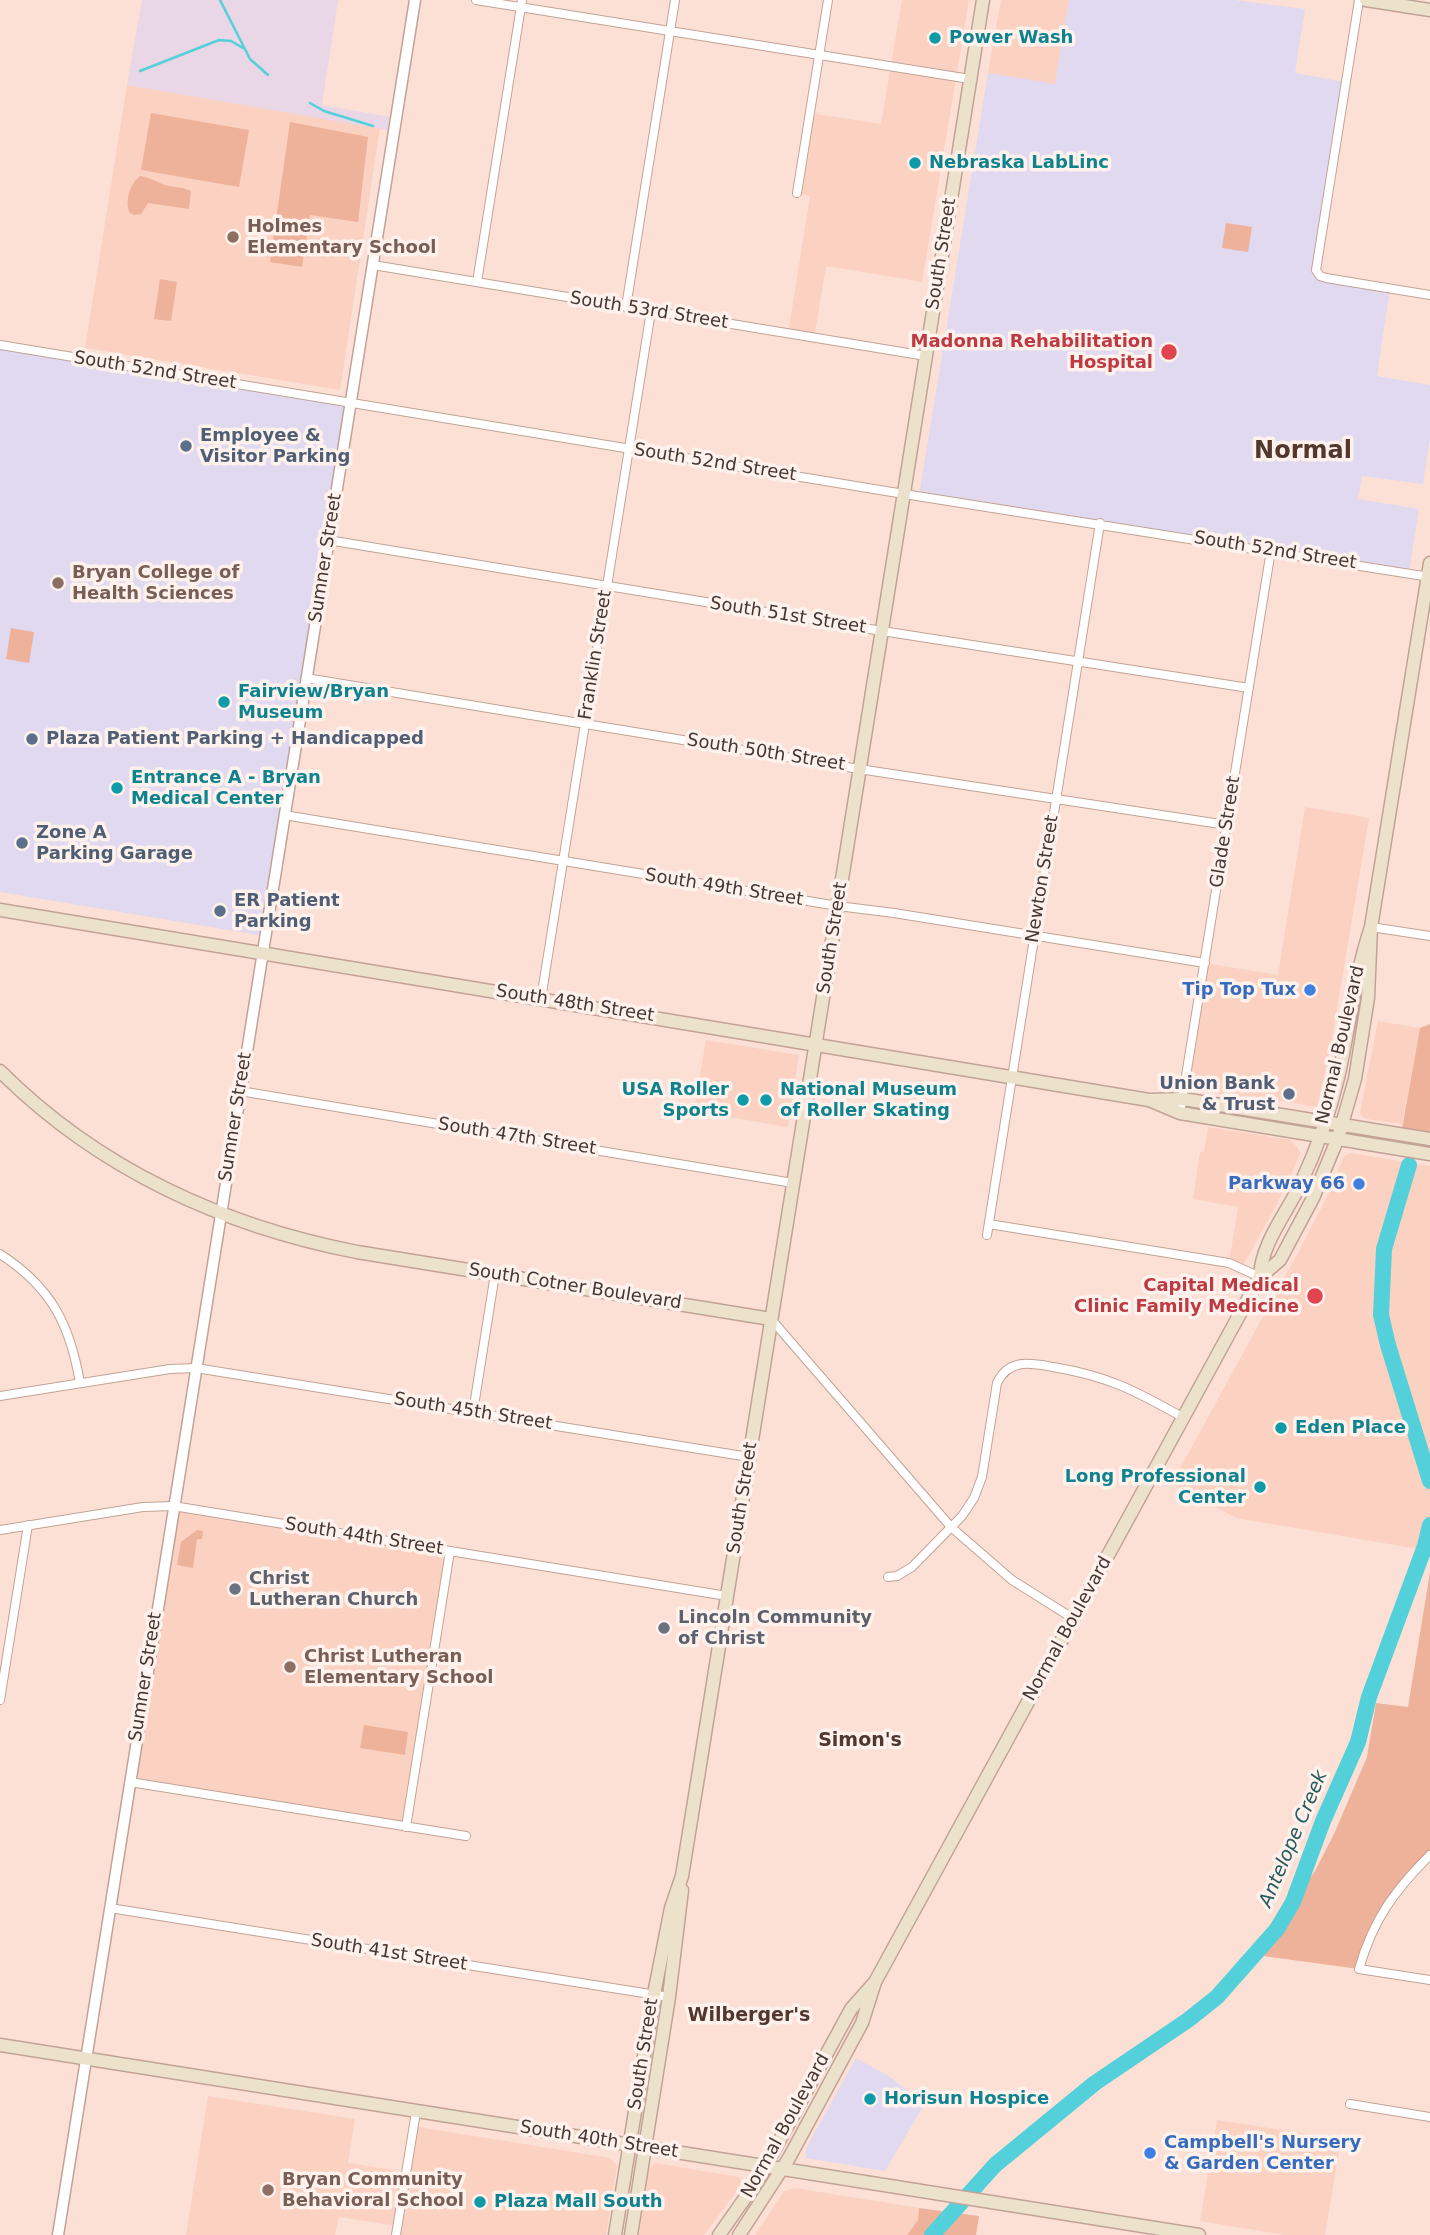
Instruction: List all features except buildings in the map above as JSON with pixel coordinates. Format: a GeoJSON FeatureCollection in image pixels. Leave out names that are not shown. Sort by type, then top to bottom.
{"type":"FeatureCollection","features":[{"type":"Feature","properties":{"kind":"main road","name":"South Street"},"geometry":{"type":"LineString","coordinates":[[615,2235],[653,1994],[671,1908],[681,1875],[727,1596],[983,0]]}},
{"type":"Feature","properties":{"kind":"main road"},"geometry":{"type":"LineString","coordinates":[[1366,0],[1430,10]]}},
{"type":"Feature","properties":{"kind":"main road","name":"Normal Boulevard"},"geometry":{"type":"LineString","coordinates":[[739,2235],[782,2170],[862,2023],[875,1982],[1260,1277],[1265,1252],[1300,1186],[1326,1122],[1340,1070],[1356,976],[1371,927],[1429,572]]}},
{"type":"Feature","properties":{"kind":"main road","name":"South 48th Street"},"geometry":{"type":"LineString","coordinates":[[0,910],[1149,1100],[1183,1099],[1430,1139]]}},
{"type":"Feature","properties":{"kind":"main road","name":"Normal Boulevard"},"geometry":{"type":"LineString","coordinates":[[1260,1277],[1280,1260],[1313,1198],[1343,1124],[1359,1062],[1365,1020],[1370,981],[1371,927]]}},
{"type":"Feature","properties":{"kind":"main road","name":"South Cotner Boulevard"},"geometry":{"type":"LineString","coordinates":[[0,1071],[35,1103],[102,1153],[172,1194],[220,1214],[313,1243],[771,1319]]}},
{"type":"Feature","properties":{"kind":"main road","name":"South 48th Street"},"geometry":{"type":"LineString","coordinates":[[1149,1100],[1180,1112],[1430,1153]]}},
{"type":"Feature","properties":{"kind":"main road","name":"South Street"},"geometry":{"type":"LineString","coordinates":[[631,2235],[669,1997],[682,1899],[681,1875]]}},
{"type":"Feature","properties":{"kind":"main road","name":"Normal Boulevard"},"geometry":{"type":"LineString","coordinates":[[719,2235],[745,2202],[851,2009],[875,1982]]}},
{"type":"Feature","properties":{"kind":"main road","name":"South 40th Street"},"geometry":{"type":"LineString","coordinates":[[0,2045],[1192,2234]]}},
{"type":"Feature","properties":{"kind":"street","name":"Sumner Street"},"geometry":{"type":"LineString","coordinates":[[58,2235],[415,0]]}},
{"type":"Feature","properties":{"kind":"street"},"geometry":{"type":"LineString","coordinates":[[476,0],[522,4],[670,31],[970,79]]}},
{"type":"Feature","properties":{"kind":"street"},"geometry":{"type":"LineString","coordinates":[[626,307],[676,0]]}},
{"type":"Feature","properties":{"kind":"street"},"geometry":{"type":"LineString","coordinates":[[797,193],[828,0]]}},
{"type":"Feature","properties":{"kind":"street"},"geometry":{"type":"LineString","coordinates":[[1359,0],[1316,264],[1317,274],[1326,278],[1430,295]]}},
{"type":"Feature","properties":{"kind":"street"},"geometry":{"type":"LineString","coordinates":[[477,282],[522,4]]}},
{"type":"Feature","properties":{"kind":"street","name":"South 53rd Street"},"geometry":{"type":"LineString","coordinates":[[373,265],[926,356]]}},
{"type":"Feature","properties":{"kind":"street","name":"Franklin Street"},"geometry":{"type":"LineString","coordinates":[[541,999],[651,311]]}},
{"type":"Feature","properties":{"kind":"street","name":"South 52nd Street"},"geometry":{"type":"LineString","coordinates":[[0,345],[904,494],[1429,572]]}},
{"type":"Feature","properties":{"kind":"street","name":"Newton Street"},"geometry":{"type":"LineString","coordinates":[[988,1236],[1100,523]]}},
{"type":"Feature","properties":{"kind":"street","name":"South 51st Street"},"geometry":{"type":"LineString","coordinates":[[328,540],[881,631],[1249,688]]}},
{"type":"Feature","properties":{"kind":"street","name":"Glade Street"},"geometry":{"type":"LineString","coordinates":[[1180,1112],[1271,550]]}},
{"type":"Feature","properties":{"kind":"street","name":"South 50th Street"},"geometry":{"type":"LineString","coordinates":[[306,677],[859,769],[1227,825]]}},
{"type":"Feature","properties":{"kind":"street","name":"South 49th Street"},"geometry":{"type":"LineString","coordinates":[[284,815],[1205,963]]}},
{"type":"Feature","properties":{"kind":"street"},"geometry":{"type":"LineString","coordinates":[[1371,927],[1430,936]]}},
{"type":"Feature","properties":{"kind":"street","name":"South 47th Street"},"geometry":{"type":"LineString","coordinates":[[240,1091],[793,1183]]}},
{"type":"Feature","properties":{"kind":"street"},"geometry":{"type":"LineString","coordinates":[[989,1224],[1229,1263],[1260,1277]]}},
{"type":"Feature","properties":{"kind":"street"},"geometry":{"type":"LineString","coordinates":[[0,1254],[32,1277],[54,1304],[69,1335],[80,1382]]}},
{"type":"Feature","properties":{"kind":"street"},"geometry":{"type":"LineString","coordinates":[[473,1412],[495,1274]]}},
{"type":"Feature","properties":{"kind":"street"},"geometry":{"type":"LineString","coordinates":[[771,1319],[951,1527],[1012,1580],[1073,1619]]}},
{"type":"Feature","properties":{"kind":"street"},"geometry":{"type":"LineString","coordinates":[[888,1577],[897,1576],[912,1567],[966,1510],[978,1491],[996,1387],[1002,1374],[1011,1366],[1018,1363],[1033,1364],[1098,1376],[1131,1389],[1184,1418]]}},
{"type":"Feature","properties":{"kind":"street","name":"South 45th Street"},"geometry":{"type":"LineString","coordinates":[[0,1396],[170,1368],[196,1368],[749,1457]]}},
{"type":"Feature","properties":{"kind":"street","name":"South 44th Street"},"geometry":{"type":"LineString","coordinates":[[0,1530],[143,1507],[173,1506],[727,1596]]}},
{"type":"Feature","properties":{"kind":"street"},"geometry":{"type":"LineString","coordinates":[[0,1700],[28,1525]]}},
{"type":"Feature","properties":{"kind":"street"},"geometry":{"type":"LineString","coordinates":[[406,1827],[450,1551]]}},
{"type":"Feature","properties":{"kind":"street"},"geometry":{"type":"LineString","coordinates":[[130,1782],[466,1836]]}},
{"type":"Feature","properties":{"kind":"street"},"geometry":{"type":"LineString","coordinates":[[1430,1856],[1395,1893],[1382,1912],[1365,1948],[1359,1969],[1430,1980]]}},
{"type":"Feature","properties":{"kind":"street","name":"South 41st Street"},"geometry":{"type":"LineString","coordinates":[[110,1908],[669,1997]]}},
{"type":"Feature","properties":{"kind":"street"},"geometry":{"type":"LineString","coordinates":[[1350,2104],[1430,2117]]}},
{"type":"Feature","properties":{"kind":"street"},"geometry":{"type":"LineString","coordinates":[[396,2235],[416,2112]]}},
{"type":"Feature","properties":{"kind":"shaded area"},"geometry":{"type":"Polygon","coordinates":[[[142,0],[338,0],[322,105],[396,118],[394,131],[127,85],[142,0]]]}},
{"type":"Feature","properties":{"kind":"shaded area"},"geometry":{"type":"Polygon","coordinates":[[[902,0],[969,0],[922,282],[826,266],[814,338],[788,334],[810,196],[797,193],[810,113],[881,124],[902,0]]]}},
{"type":"Feature","properties":{"kind":"shaded area"},"geometry":{"type":"Polygon","coordinates":[[[1001,0],[1069,0],[1055,85],[988,73],[1001,0]]]}},
{"type":"Feature","properties":{"kind":"shaded area","name":"Madonna Rehabilitation Hospital"},"geometry":{"type":"Polygon","coordinates":[[[1069,0],[1234,0],[1305,9],[1295,73],[1345,82],[1317,274],[1390,288],[1377,376],[1430,385],[1430,438],[1423,484],[1362,476],[1358,499],[1419,509],[1409,573],[919,496],[988,73],[1055,84],[1069,0]]]}},
{"type":"Feature","properties":{"kind":"shaded area","name":"Holmes Elementary School"},"geometry":{"type":"Polygon","coordinates":[[[127,85],[380,128],[340,390],[85,348],[127,85]]]}},
{"type":"Feature","properties":{"kind":"shaded area"},"geometry":{"type":"Polygon","coordinates":[[[151,113],[249,130],[239,187],[141,170],[151,113]]]}},
{"type":"Feature","properties":{"kind":"shaded area"},"geometry":{"type":"Polygon","coordinates":[[[290,122],[368,137],[358,222],[310,215],[302,267],[270,262],[290,122]]]}},
{"type":"Feature","properties":{"kind":"shaded area"},"geometry":{"type":"Polygon","coordinates":[[[140,176],[191,191],[189,209],[148,203],[141,214],[130,213],[129,193],[140,176]]]}},
{"type":"Feature","properties":{"kind":"shaded area"},"geometry":{"type":"Polygon","coordinates":[[[1226,223],[1252,227],[1248,252],[1222,248],[1226,223]]]}},
{"type":"Feature","properties":{"kind":"shaded area"},"geometry":{"type":"Polygon","coordinates":[[[160,279],[177,282],[171,321],[154,319],[160,279]]]}},
{"type":"Feature","properties":{"kind":"shaded area"},"geometry":{"type":"Polygon","coordinates":[[[0,345],[351,403],[265,936],[0,892],[0,345]]]}},
{"type":"Feature","properties":{"kind":"shaded area"},"geometry":{"type":"Polygon","coordinates":[[[11,628],[34,632],[29,663],[6,659],[11,628]]]}},
{"type":"Feature","properties":{"kind":"shaded area"},"geometry":{"type":"Polygon","coordinates":[[[1305,807],[1369,818],[1330,1051],[1317,1107],[1184,1088],[1205,963],[1278,975],[1305,807]]]}},
{"type":"Feature","properties":{"kind":"shaded area"},"geometry":{"type":"Polygon","coordinates":[[[1378,1021],[1420,1028],[1402,1124],[1366,1119],[1360,1113],[1378,1021]]]}},
{"type":"Feature","properties":{"kind":"shaded area"},"geometry":{"type":"Polygon","coordinates":[[[1430,1024],[1428,1138],[1401,1134],[1420,1028],[1430,1024]]]}},
{"type":"Feature","properties":{"kind":"shaded area"},"geometry":{"type":"Polygon","coordinates":[[[706,1040],[799,1055],[788,1127],[694,1111],[706,1040]]]}},
{"type":"Feature","properties":{"kind":"shaded area"},"geometry":{"type":"Polygon","coordinates":[[[1208,1127],[1291,1140],[1301,1153],[1277,1204],[1242,1267],[1229,1263],[1238,1207],[1193,1199],[1200,1152],[1204,1152],[1208,1127]]]}},
{"type":"Feature","properties":{"kind":"shaded area"},"geometry":{"type":"Polygon","coordinates":[[[1351,1153],[1430,1166],[1430,1551],[1236,1518],[1172,1483],[1300,1249],[1326,1199],[1344,1156],[1351,1153]]]}},
{"type":"Feature","properties":{"kind":"shaded area","name":"Christ Lutheran Elementary School"},"geometry":{"type":"Polygon","coordinates":[[[173,1506],[450,1551],[406,1827],[130,1782],[173,1506]]]}},
{"type":"Feature","properties":{"kind":"shaded area"},"geometry":{"type":"Polygon","coordinates":[[[197,1530],[203,1531],[202,1539],[197,1539],[193,1568],[177,1565],[181,1542],[197,1530]]]}},
{"type":"Feature","properties":{"kind":"shaded area"},"geometry":{"type":"Polygon","coordinates":[[[1430,1572],[1430,1855],[1395,1893],[1359,1969],[1248,1954],[1281,1918],[1315,1871],[1334,1834],[1367,1757],[1376,1703],[1408,1707],[1430,1572]]]}},
{"type":"Feature","properties":{"kind":"shaded area"},"geometry":{"type":"Polygon","coordinates":[[[364,1725],[408,1732],[405,1755],[360,1748],[364,1725]]]}},
{"type":"Feature","properties":{"kind":"shaded area"},"geometry":{"type":"Polygon","coordinates":[[[856,2058],[887,2075],[925,2103],[885,2171],[806,2158],[806,2148],[856,2058]]]}},
{"type":"Feature","properties":{"kind":"shaded area"},"geometry":{"type":"Polygon","coordinates":[[[208,2096],[355,2119],[348,2163],[406,2172],[413,2126],[610,2158],[617,2166],[606,2235],[396,2235],[397,2226],[339,2217],[335,2235],[186,2235],[208,2096]]]}},
{"type":"Feature","properties":{"kind":"shaded area"},"geometry":{"type":"Polygon","coordinates":[[[1217,2120],[1341,2139],[1325,2235],[1285,2235],[1200,2221],[1217,2120]]]}},
{"type":"Feature","properties":{"kind":"shaded area"},"geometry":{"type":"Polygon","coordinates":[[[655,2163],[739,2177],[742,2184],[704,2235],[639,2235],[649,2170],[655,2163]]]}},
{"type":"Feature","properties":{"kind":"shaded area"},"geometry":{"type":"Polygon","coordinates":[[[795,2188],[919,2208],[918,2220],[907,2235],[755,2235],[784,2191],[795,2188]]]}},
{"type":"Feature","properties":{"kind":"shaded area"},"geometry":{"type":"Polygon","coordinates":[[[919,2208],[979,2216],[976,2235],[907,2235],[918,2220],[919,2208]]]}},
{"type":"Feature","properties":{"kind":"waterway"},"geometry":{"type":"LineString","coordinates":[[220,0],[250,59],[268,75]]}},
{"type":"Feature","properties":{"kind":"waterway"},"geometry":{"type":"LineString","coordinates":[[140,71],[219,40],[231,41],[243,48]]}},
{"type":"Feature","properties":{"kind":"waterway"},"geometry":{"type":"LineString","coordinates":[[310,103],[324,111],[373,126]]}},
{"type":"Feature","properties":{"kind":"waterway","name":"Antelope Creek"},"geometry":{"type":"LineString","coordinates":[[1409,1165],[1384,1249],[1381,1315],[1430,1481]]}},
{"type":"Feature","properties":{"kind":"waterway","name":"Antelope Creek"},"geometry":{"type":"LineString","coordinates":[[932,2235],[995,2165],[1095,2083],[1217,1997],[1277,1929],[1293,1902],[1323,1821],[1358,1742],[1369,1697],[1425,1546],[1430,1525]]}},
{"type":"Feature","properties":{"kind":"place","name":"Power Wash"},"geometry":{"type":"Point","coordinates":[935,38]}},
{"type":"Feature","properties":{"kind":"place","name":"Nebraska LabLinc"},"geometry":{"type":"Point","coordinates":[915,163]}},
{"type":"Feature","properties":{"kind":"place","name":"Holmes Elementary School"},"geometry":{"type":"Point","coordinates":[233,237]}},
{"type":"Feature","properties":{"kind":"place","name":"Madonna Rehabilitation Hospital"},"geometry":{"type":"Point","coordinates":[1169,352]}},
{"type":"Feature","properties":{"kind":"place","name":"Employee & Visitor Parking"},"geometry":{"type":"Point","coordinates":[186,446]}},
{"type":"Feature","properties":{"kind":"place","name":"Bryan College of Health Sciences"},"geometry":{"type":"Point","coordinates":[58,583]}},
{"type":"Feature","properties":{"kind":"place","name":"Fairview/Bryan Museum"},"geometry":{"type":"Point","coordinates":[224,702]}},
{"type":"Feature","properties":{"kind":"place","name":"Plaza Patient Parking + Handicapped"},"geometry":{"type":"Point","coordinates":[32,739]}},
{"type":"Feature","properties":{"kind":"place","name":"Entrance A - Bryan Medical Center"},"geometry":{"type":"Point","coordinates":[117,788]}},
{"type":"Feature","properties":{"kind":"place","name":"Zone A Parking Garage"},"geometry":{"type":"Point","coordinates":[22,843]}},
{"type":"Feature","properties":{"kind":"place","name":"ER Patient Parking"},"geometry":{"type":"Point","coordinates":[220,911]}},
{"type":"Feature","properties":{"kind":"place","name":"Tip Top Tux"},"geometry":{"type":"Point","coordinates":[1310,990]}},
{"type":"Feature","properties":{"kind":"place","name":"Union Bank & Trust"},"geometry":{"type":"Point","coordinates":[1289,1094]}},
{"type":"Feature","properties":{"kind":"place","name":"USA Roller Sports"},"geometry":{"type":"Point","coordinates":[743,1100]}},
{"type":"Feature","properties":{"kind":"place","name":"National Museum of Roller Skating"},"geometry":{"type":"Point","coordinates":[766,1100]}},
{"type":"Feature","properties":{"kind":"place","name":"Parkway 66"},"geometry":{"type":"Point","coordinates":[1359,1184]}},
{"type":"Feature","properties":{"kind":"place","name":"Capital Medical Clinic Family Medicine"},"geometry":{"type":"Point","coordinates":[1315,1296]}},
{"type":"Feature","properties":{"kind":"place","name":"Eden Place"},"geometry":{"type":"Point","coordinates":[1281,1428]}},
{"type":"Feature","properties":{"kind":"place","name":"Long Professional Center"},"geometry":{"type":"Point","coordinates":[1260,1487]}},
{"type":"Feature","properties":{"kind":"place","name":"Christ Lutheran Church"},"geometry":{"type":"Point","coordinates":[235,1589]}},
{"type":"Feature","properties":{"kind":"place","name":"Lincoln Community of Christ"},"geometry":{"type":"Point","coordinates":[664,1628]}},
{"type":"Feature","properties":{"kind":"place","name":"Christ Lutheran Elementary School"},"geometry":{"type":"Point","coordinates":[290,1667]}},
{"type":"Feature","properties":{"kind":"place","name":"Horisun Hospice"},"geometry":{"type":"Point","coordinates":[870,2099]}},
{"type":"Feature","properties":{"kind":"place","name":"Campbell's Nursery & Garden Center"},"geometry":{"type":"Point","coordinates":[1150,2153]}},
{"type":"Feature","properties":{"kind":"place","name":"Bryan Community Behavioral School"},"geometry":{"type":"Point","coordinates":[268,2190]}},
{"type":"Feature","properties":{"kind":"place","name":"Plaza Mall South"},"geometry":{"type":"Point","coordinates":[480,2202]}},
{"type":"Feature","properties":{"kind":"district","name":"Normal"},"geometry":{"type":"Point","coordinates":[1303,452]}},
{"type":"Feature","properties":{"kind":"district","name":"Simon's"},"geometry":{"type":"Point","coordinates":[860,1741]}},
{"type":"Feature","properties":{"kind":"district","name":"Wilberger's"},"geometry":{"type":"Point","coordinates":[749,2016]}}]}
